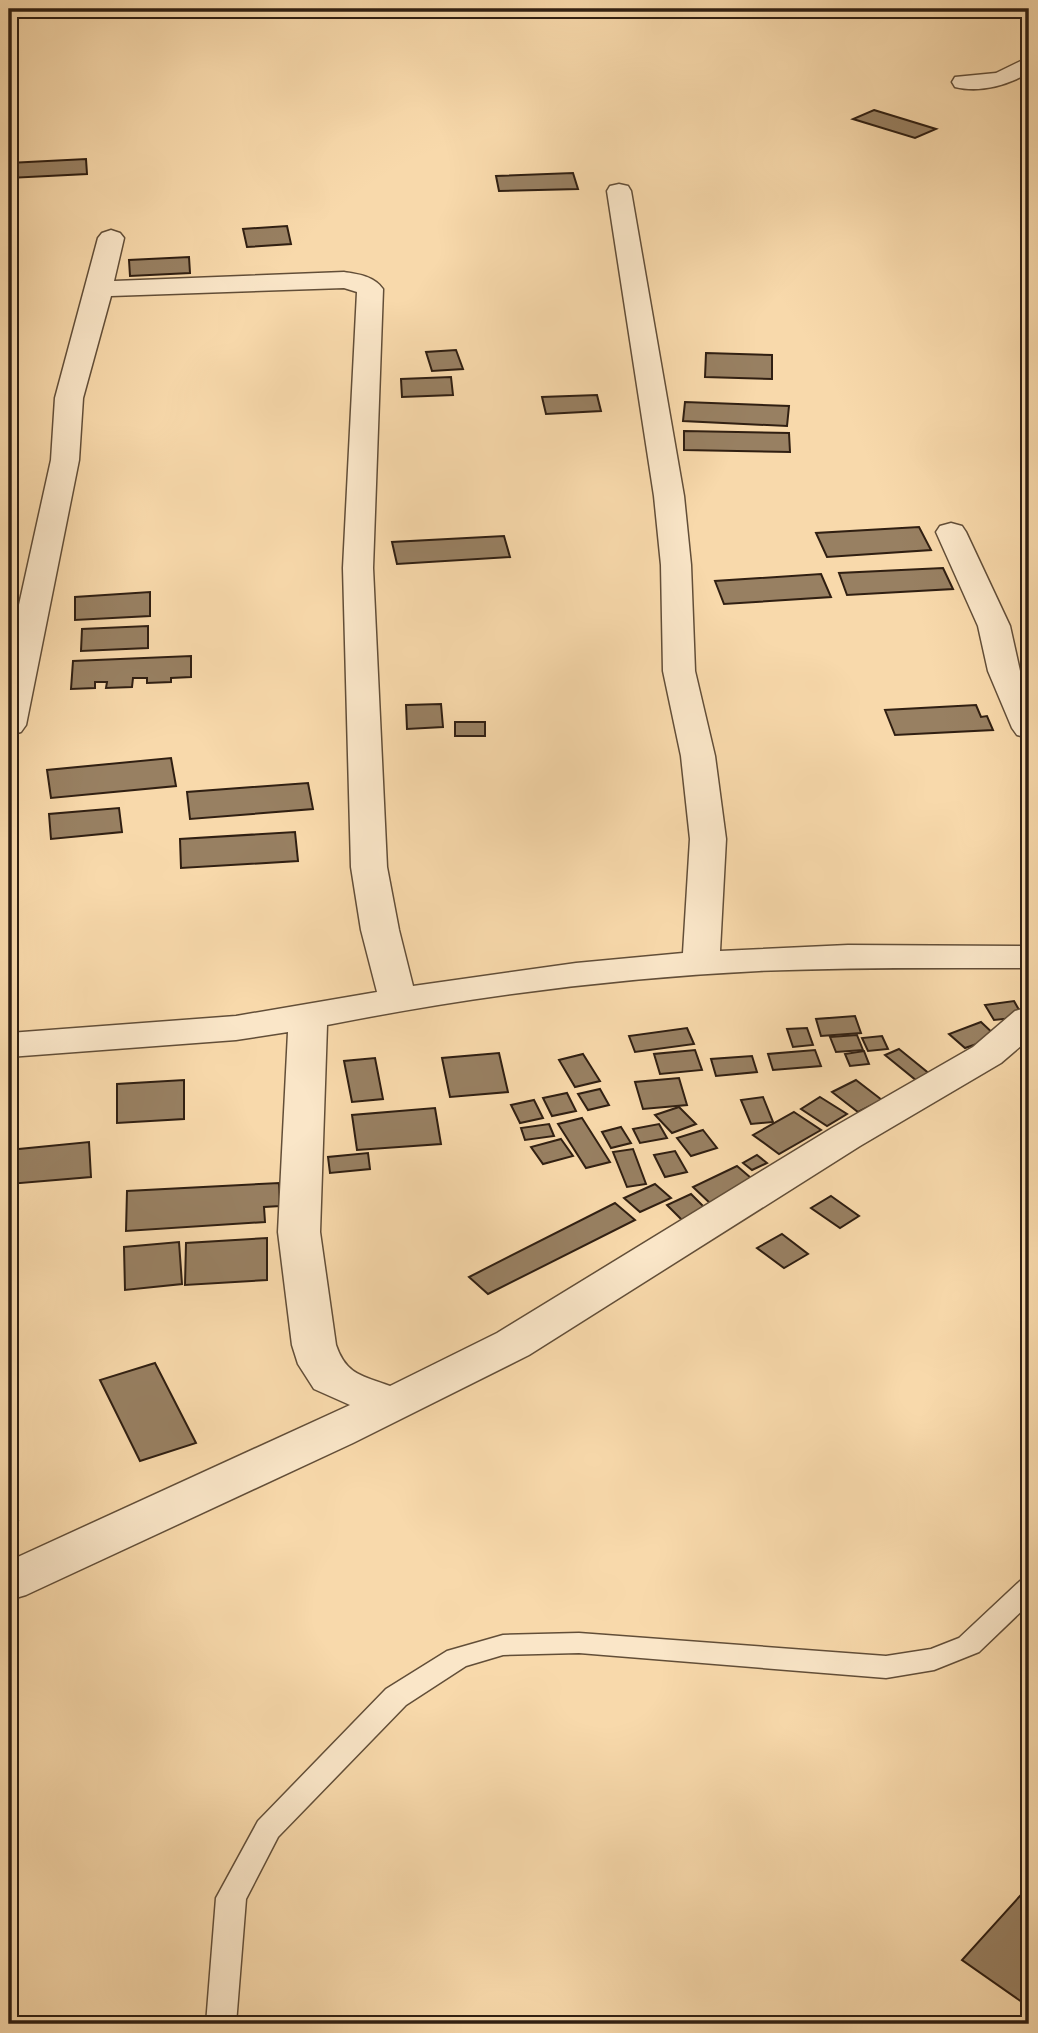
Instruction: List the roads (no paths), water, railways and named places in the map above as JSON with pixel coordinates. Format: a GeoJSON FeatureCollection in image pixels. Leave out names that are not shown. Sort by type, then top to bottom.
{"type":"FeatureCollection","features":[{"type":"Feature","properties":{"kind":"street"},"geometry":{"type":"LineString","coordinates":[[963,82],[1001,79],[1029,64]]}},
{"type":"Feature","properties":{"kind":"street"},"geometry":{"type":"LineString","coordinates":[[620,191],[669,496],[676,565],[679,671],[698,756],[708,839],[701,963]]}},
{"type":"Feature","properties":{"kind":"street"},"geometry":{"type":"LineString","coordinates":[[9,725],[65,460],[69,398],[111,238]]}},
{"type":"Feature","properties":{"kind":"street"},"geometry":{"type":"LineString","coordinates":[[99,289],[344,280],[357,282],[370,289],[358,568],[369,867],[380,930],[397,998]]}},
{"type":"Feature","properties":{"kind":"street"},"geometry":{"type":"LineString","coordinates":[[951,532],[994,626],[1004,671],[1029,728]]}},
{"type":"Feature","properties":{"kind":"street"},"geometry":{"type":"LineString","coordinates":[[14,1036],[236,1028],[307,1017],[397,998],[520,981],[701,963],[821,957],[1029,957]]}},
{"type":"Feature","properties":{"kind":"street"},"geometry":{"type":"LineString","coordinates":[[307,1017],[299,1232],[314,1345],[320,1364],[330,1378],[344,1386],[394,1404]]}},
{"type":"Feature","properties":{"kind":"street"},"geometry":{"type":"LineString","coordinates":[[9,1582],[394,1404],[513,1344],[846,1137],[987,1055],[1029,1019]]}},
{"type":"Feature","properties":{"kind":"lane"},"geometry":{"type":"LineString","coordinates":[[221,2024],[231,1898],[268,1829],[396,1697],[457,1658],[503,1645],[579,1643],[886,1667],[934,1659],[969,1645],[1029,1588]]}}]}
